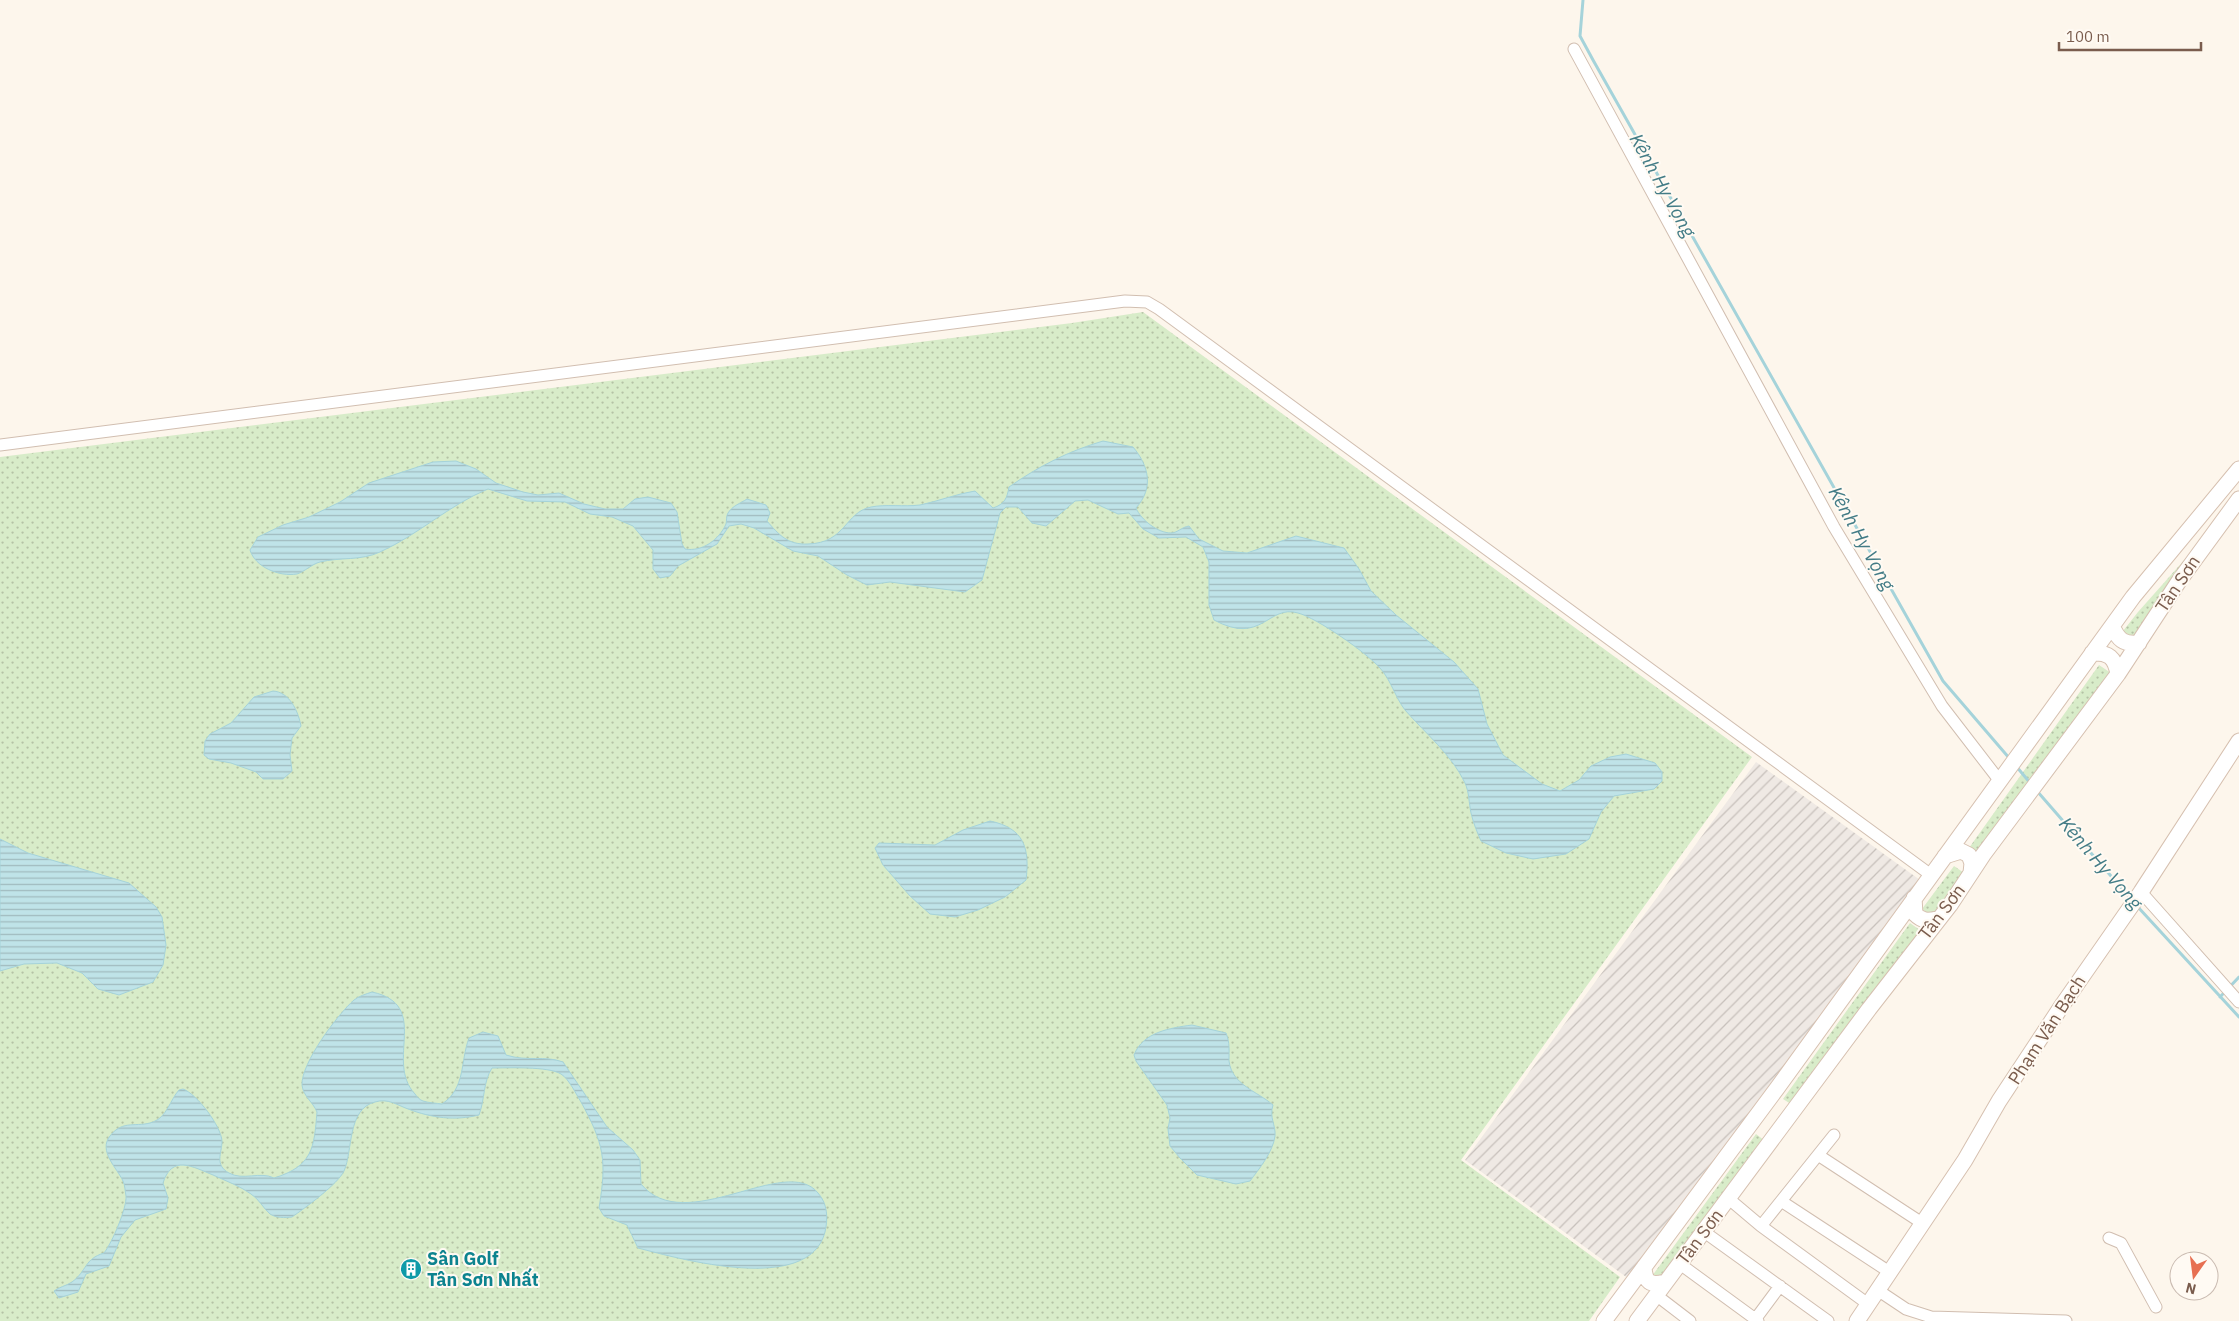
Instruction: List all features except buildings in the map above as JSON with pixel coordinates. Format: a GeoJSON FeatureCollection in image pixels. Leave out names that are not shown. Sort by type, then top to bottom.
{"type":"FeatureCollection","features":[{"type":"Feature","properties":{"kind":"street"},"geometry":{"type":"LineString","coordinates":[[1574,49],[1834,527],[1942,706],[1999,780]]}},
{"type":"Feature","properties":{"kind":"street"},"geometry":{"type":"LineString","coordinates":[[0,445],[1125,301],[1146,302],[1160,309],[1931,875]]}},
{"type":"Feature","properties":{"kind":"street","name":"Tân Sơn"},"geometry":{"type":"LineString","coordinates":[[1604,1321],[1778,1087],[2112,626],[2239,468]]}},
{"type":"Feature","properties":{"kind":"street","name":"Tân Sơn"},"geometry":{"type":"LineString","coordinates":[[1640,1316],[1937,919],[1950,905],[1971,872],[2118,674],[2190,566],[2239,499]]}},
{"type":"Feature","properties":{"kind":"street"},"geometry":{"type":"LineString","coordinates":[[2112,626],[2117,637],[2122,642],[2139,644]]}},
{"type":"Feature","properties":{"kind":"street"},"geometry":{"type":"LineString","coordinates":[[2092,653],[2104,652],[2111,656],[2116,662],[2118,674]]}},
{"type":"Feature","properties":{"kind":"street","name":"Phạm Văn Bạch"},"geometry":{"type":"LineString","coordinates":[[1857,1321],[1891,1273],[2035,1047],[2141,892],[2239,741]]}},
{"type":"Feature","properties":{"kind":"street"},"geometry":{"type":"LineString","coordinates":[[1944,856],[1961,851],[1969,855],[1972,863],[1971,872]]}},
{"type":"Feature","properties":{"kind":"street"},"geometry":{"type":"LineString","coordinates":[[2141,892],[2236,997]]}},
{"type":"Feature","properties":{"kind":"street"},"geometry":{"type":"LineString","coordinates":[[1914,898],[1915,914],[1920,919],[1928,921],[1937,919]]}},
{"type":"Feature","properties":{"kind":"street"},"geometry":{"type":"LineString","coordinates":[[1778,1087],[1774,1098],[1777,1108],[1795,1109]]}},
{"type":"Feature","properties":{"kind":"street"},"geometry":{"type":"LineString","coordinates":[[1752,1122],[1759,1120],[1770,1125],[1771,1140]]}},
{"type":"Feature","properties":{"kind":"street"},"geometry":{"type":"LineString","coordinates":[[1760,1226],[1834,1135]]}},
{"type":"Feature","properties":{"kind":"street"},"geometry":{"type":"LineString","coordinates":[[1818,1155],[1922,1223]]}},
{"type":"Feature","properties":{"kind":"street"},"geometry":{"type":"LineString","coordinates":[[1729,1199],[1760,1226],[1868,1304]]}},
{"type":"Feature","properties":{"kind":"street"},"geometry":{"type":"LineString","coordinates":[[1781,1201],[1891,1273]]}},
{"type":"Feature","properties":{"kind":"street"},"geometry":{"type":"LineString","coordinates":[[1704,1231],[1828,1321]]}},
{"type":"Feature","properties":{"kind":"street"},"geometry":{"type":"LineString","coordinates":[[2108,1238],[2120,1243],[2156,1307]]}},
{"type":"Feature","properties":{"kind":"street"},"geometry":{"type":"LineString","coordinates":[[1680,1264],[1756,1320],[1780,1286]]}},
{"type":"Feature","properties":{"kind":"street"},"geometry":{"type":"LineString","coordinates":[[1644,1267],[1644,1278],[1649,1283],[1656,1285],[1665,1282]]}},
{"type":"Feature","properties":{"kind":"street"},"geometry":{"type":"LineString","coordinates":[[1879,1291],[1906,1309],[1931,1317],[1975,1320],[2066,1321]]}},
{"type":"Feature","properties":{"kind":"street"},"geometry":{"type":"LineString","coordinates":[[1622,1296],[1630,1294],[1638,1296],[1642,1304],[1640,1316]]}},
{"type":"Feature","properties":{"kind":"street"},"geometry":{"type":"LineString","coordinates":[[1656,1295],[1690,1321]]}},
{"type":"Feature","properties":{"kind":"shaded area"},"geometry":{"type":"Polygon","coordinates":[[[1756,762],[1920,880],[1629,1279],[1465,1160],[1756,762]]]}},
{"type":"Feature","properties":{"kind":"green space","name":"Sân Golf Tân Sơn Nhất"},"geometry":{"type":"Polygon","coordinates":[[[1143,312],[1752,757],[1461,1160],[1620,1277],[1589,1321],[0,1321],[0,457],[1072,323],[1143,312]]]}},
{"type":"Feature","properties":{"kind":"green space"},"geometry":{"type":"Polygon","coordinates":[[[2226,513],[2138,641],[2123,631],[2138,612],[2226,513]]]}},
{"type":"Feature","properties":{"kind":"green space"},"geometry":{"type":"Polygon","coordinates":[[[2099,665],[2114,675],[1981,857],[1969,848],[2099,665]]]}},
{"type":"Feature","properties":{"kind":"green space"},"geometry":{"type":"Polygon","coordinates":[[[1954,866],[1967,875],[1935,918],[1922,909],[1954,866]]]}},
{"type":"Feature","properties":{"kind":"green space"},"geometry":{"type":"Polygon","coordinates":[[[1910,923],[1924,933],[1797,1108],[1783,1099],[1910,923]]]}},
{"type":"Feature","properties":{"kind":"green space"},"geometry":{"type":"Polygon","coordinates":[[[1756,1134],[1769,1144],[1665,1284],[1652,1276],[1756,1134]]]}},
{"type":"Feature","properties":{"kind":"water"},"geometry":{"type":"Polygon","coordinates":[[[1103,441],[1133,447],[1138,454],[1146,469],[1147,485],[1142,500],[1136,508],[1146,521],[1161,531],[1173,533],[1189,526],[1199,539],[1223,551],[1247,553],[1296,536],[1344,548],[1359,569],[1371,591],[1396,615],[1454,662],[1478,689],[1487,724],[1503,755],[1542,784],[1560,791],[1579,780],[1591,766],[1610,757],[1626,754],[1655,763],[1662,772],[1662,781],[1654,789],[1614,796],[1601,812],[1589,839],[1566,854],[1533,859],[1506,853],[1481,841],[1472,816],[1466,786],[1460,773],[1446,754],[1405,710],[1387,678],[1374,662],[1329,629],[1298,613],[1288,612],[1279,614],[1254,627],[1243,629],[1230,627],[1214,620],[1209,605],[1209,562],[1203,547],[1186,537],[1159,538],[1143,529],[1129,513],[1118,514],[1088,500],[1075,501],[1046,526],[1032,523],[1018,507],[1006,507],[1000,513],[982,580],[965,592],[890,582],[867,585],[847,575],[818,556],[793,551],[754,528],[741,524],[729,526],[717,544],[678,566],[670,576],[660,578],[653,569],[653,550],[633,526],[612,517],[590,514],[565,502],[527,501],[488,489],[460,503],[394,545],[373,555],[320,562],[300,573],[290,575],[269,570],[262,566],[250,550],[258,537],[283,525],[309,517],[340,502],[369,483],[433,462],[456,461],[476,469],[496,483],[523,492],[538,495],[559,493],[584,504],[605,509],[623,509],[635,499],[648,497],[671,503],[677,512],[682,544],[685,549],[698,549],[714,540],[723,530],[730,511],[747,499],[766,505],[770,513],[767,521],[784,538],[795,543],[808,544],[830,538],[838,533],[862,510],[871,507],[920,505],[975,491],[993,508],[1005,500],[1009,487],[1032,472],[1066,454],[1103,441]]]}},
{"type":"Feature","properties":{"kind":"water"},"geometry":{"type":"Polygon","coordinates":[[[273,691],[279,692],[288,698],[300,720],[301,726],[292,738],[290,755],[292,771],[283,779],[263,779],[256,772],[231,763],[209,759],[204,755],[205,741],[210,734],[231,723],[254,697],[273,691]]]}},
{"type":"Feature","properties":{"kind":"water"},"geometry":{"type":"Polygon","coordinates":[[[990,821],[1011,829],[1022,841],[1027,858],[1026,880],[1005,897],[978,910],[955,917],[930,914],[910,896],[883,865],[875,848],[879,843],[935,845],[963,830],[990,821]]]}},
{"type":"Feature","properties":{"kind":"water"},"geometry":{"type":"Polygon","coordinates":[[[0,839],[28,853],[129,883],[156,907],[162,917],[166,945],[163,965],[153,982],[119,995],[98,989],[82,973],[57,963],[24,964],[0,971],[0,839]]]}},
{"type":"Feature","properties":{"kind":"water"},"geometry":{"type":"Polygon","coordinates":[[[372,992],[390,999],[400,1009],[404,1021],[404,1066],[407,1081],[422,1101],[442,1104],[450,1098],[459,1082],[469,1038],[483,1032],[498,1036],[506,1055],[563,1062],[607,1127],[633,1150],[640,1160],[641,1184],[660,1198],[683,1203],[708,1200],[783,1182],[803,1183],[818,1193],[824,1202],[827,1217],[825,1232],[814,1251],[795,1263],[770,1268],[741,1268],[711,1264],[638,1248],[627,1225],[604,1216],[599,1208],[603,1177],[602,1153],[589,1117],[567,1079],[555,1071],[527,1068],[492,1068],[487,1079],[479,1115],[461,1118],[435,1116],[384,1101],[366,1106],[355,1122],[347,1163],[341,1176],[321,1196],[292,1217],[270,1214],[247,1191],[191,1166],[184,1165],[172,1168],[163,1183],[168,1198],[166,1209],[135,1220],[121,1237],[109,1266],[86,1274],[78,1292],[59,1298],[54,1291],[72,1282],[89,1262],[104,1253],[122,1217],[126,1201],[124,1184],[106,1148],[110,1136],[115,1131],[120,1127],[147,1124],[158,1120],[179,1090],[183,1089],[195,1097],[213,1119],[221,1135],[220,1163],[224,1170],[240,1176],[263,1175],[274,1178],[297,1168],[309,1154],[312,1146],[317,1112],[304,1092],[302,1085],[307,1064],[330,1027],[347,1007],[356,999],[372,992]]]}},
{"type":"Feature","properties":{"kind":"water"},"geometry":{"type":"Polygon","coordinates":[[[1192,1025],[1226,1033],[1229,1043],[1229,1061],[1235,1076],[1246,1087],[1273,1105],[1274,1142],[1265,1160],[1250,1181],[1236,1184],[1197,1175],[1180,1158],[1170,1146],[1168,1129],[1170,1118],[1167,1105],[1136,1061],[1134,1055],[1138,1047],[1151,1036],[1158,1032],[1192,1025]]]}},
{"type":"Feature","properties":{"kind":"waterway","name":"Kênh Hy Vọng"},"geometry":{"type":"LineString","coordinates":[[1583,0],[1580,36],[1593,60],[1943,681],[2010,759]]}},
{"type":"Feature","properties":{"kind":"waterway","name":"Kênh Hy Vọng"},"geometry":{"type":"LineString","coordinates":[[2016,766],[2031,784]]}},
{"type":"Feature","properties":{"kind":"waterway","name":"Kênh Hy Vọng"},"geometry":{"type":"LineString","coordinates":[[2037,791],[2131,899]]}},
{"type":"Feature","properties":{"kind":"waterway","name":"Kênh Hy Vọng"},"geometry":{"type":"LineString","coordinates":[[2137,906],[2239,1017]]}},
{"type":"Feature","properties":{"kind":"waterway"},"geometry":{"type":"LineString","coordinates":[[2220,997],[2239,977]]}},
{"type":"Feature","properties":{"kind":"place","name":"Sân Golf Tân Sơn Nhất"},"geometry":{"type":"Point","coordinates":[411,1269]}}]}
